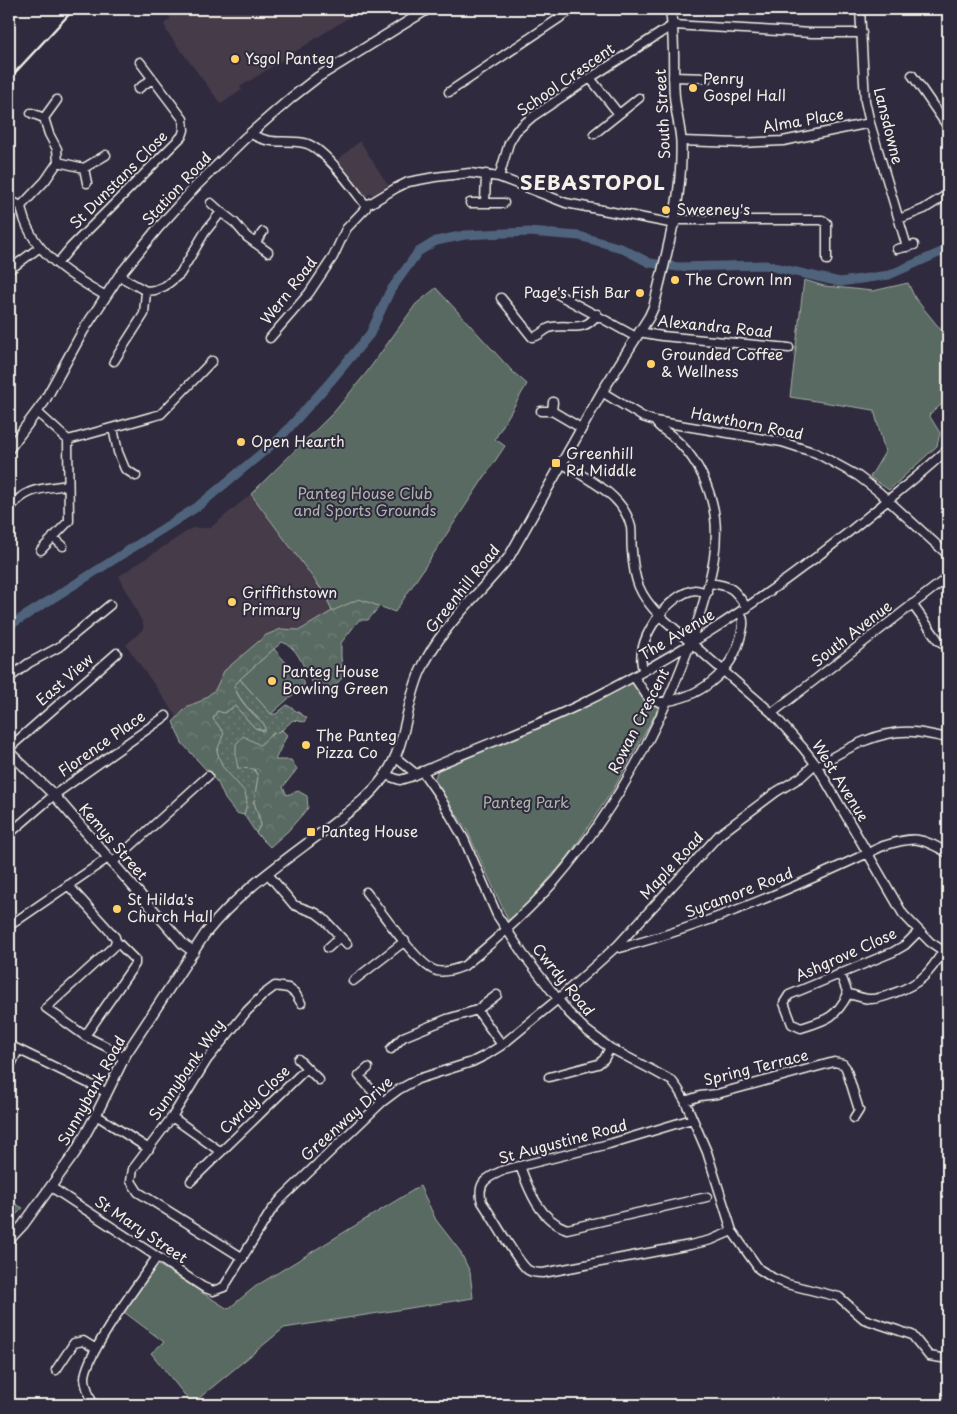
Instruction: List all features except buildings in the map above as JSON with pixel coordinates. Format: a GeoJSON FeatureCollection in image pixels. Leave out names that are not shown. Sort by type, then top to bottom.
{"type":"FeatureCollection","features":[{"type":"Feature","properties":{"kind":"street","name":"Station Road"},"geometry":{"type":"LineString","coordinates":[[9,449],[37,412],[119,276],[198,184],[291,98],[318,77],[428,9]]}},
{"type":"Feature","properties":{"kind":"street"},"geometry":{"type":"LineString","coordinates":[[449,92],[573,9]]}},
{"type":"Feature","properties":{"kind":"street","name":"South Street"},"geometry":{"type":"LineString","coordinates":[[638,334],[654,306],[675,222],[680,141],[675,104],[673,25],[670,9]]}},
{"type":"Feature","properties":{"kind":"street","name":"Lansdowne"},"geometry":{"type":"LineString","coordinates":[[860,9],[864,88],[870,123],[899,219],[911,246],[897,250]]}},
{"type":"Feature","properties":{"kind":"street"},"geometry":{"type":"LineString","coordinates":[[673,25],[812,33],[862,33]]}},
{"type":"Feature","properties":{"kind":"street","name":"School Crescent"},"geometry":{"type":"LineString","coordinates":[[499,177],[509,143],[516,132],[532,117],[673,25]]}},
{"type":"Feature","properties":{"kind":"street","name":"St Dunstans Close"},"geometry":{"type":"LineString","coordinates":[[57,264],[71,247],[182,136],[184,130],[183,119],[140,62]]}},
{"type":"Feature","properties":{"kind":"street"},"geometry":{"type":"LineString","coordinates":[[912,75],[948,127]]}},
{"type":"Feature","properties":{"kind":"street"},"geometry":{"type":"LineString","coordinates":[[673,77],[708,78]]}},
{"type":"Feature","properties":{"kind":"street"},"geometry":{"type":"LineString","coordinates":[[590,78],[619,114]]}},
{"type":"Feature","properties":{"kind":"street"},"geometry":{"type":"LineString","coordinates":[[138,89],[152,79]]}},
{"type":"Feature","properties":{"kind":"street"},"geometry":{"type":"LineString","coordinates":[[594,134],[639,98]]}},
{"type":"Feature","properties":{"kind":"street"},"geometry":{"type":"LineString","coordinates":[[44,118],[57,100]]}},
{"type":"Feature","properties":{"kind":"street"},"geometry":{"type":"LineString","coordinates":[[31,113],[44,118]]}},
{"type":"Feature","properties":{"kind":"street"},"geometry":{"type":"LineString","coordinates":[[21,206],[45,181],[58,162],[57,149],[49,134],[44,118]]}},
{"type":"Feature","properties":{"kind":"street","name":"Alma Place"},"geometry":{"type":"LineString","coordinates":[[680,141],[740,143],[783,141],[870,123]]}},
{"type":"Feature","properties":{"kind":"street"},"geometry":{"type":"LineString","coordinates":[[251,134],[272,142],[305,143],[333,164],[364,203],[367,204]]}},
{"type":"Feature","properties":{"kind":"street"},"geometry":{"type":"LineString","coordinates":[[58,162],[84,168],[106,155]]}},
{"type":"Feature","properties":{"kind":"street"},"geometry":{"type":"LineString","coordinates":[[84,168],[87,182]]}},
{"type":"Feature","properties":{"kind":"street","name":"Wern Road"},"geometry":{"type":"LineString","coordinates":[[270,338],[309,293],[333,257],[346,228],[366,208],[367,204],[408,182],[457,174],[486,174],[499,177],[566,203],[590,209],[675,222],[822,220],[827,223],[827,260]]}},
{"type":"Feature","properties":{"kind":"street"},"geometry":{"type":"LineString","coordinates":[[485,203],[486,174]]}},
{"type":"Feature","properties":{"kind":"street"},"geometry":{"type":"LineString","coordinates":[[899,219],[924,209],[948,194]]}},
{"type":"Feature","properties":{"kind":"street"},"geometry":{"type":"LineString","coordinates":[[9,200],[21,206],[27,228],[40,247],[57,264],[75,278],[106,296]]}},
{"type":"Feature","properties":{"kind":"street"},"geometry":{"type":"LineString","coordinates":[[211,203],[255,243],[268,252]]}},
{"type":"Feature","properties":{"kind":"street"},"geometry":{"type":"LineString","coordinates":[[470,203],[504,203]]}},
{"type":"Feature","properties":{"kind":"street"},"geometry":{"type":"LineString","coordinates":[[119,276],[146,291],[165,286],[180,274],[205,232],[221,212]]}},
{"type":"Feature","properties":{"kind":"street"},"geometry":{"type":"LineString","coordinates":[[255,243],[263,232]]}},
{"type":"Feature","properties":{"kind":"street"},"geometry":{"type":"LineString","coordinates":[[9,270],[40,247]]}},
{"type":"Feature","properties":{"kind":"street"},"geometry":{"type":"LineString","coordinates":[[114,361],[144,314],[146,291]]}},
{"type":"Feature","properties":{"kind":"street","name":"Alexandra Road"},"geometry":{"type":"LineString","coordinates":[[559,295],[638,334],[789,348]]}},
{"type":"Feature","properties":{"kind":"street"},"geometry":{"type":"LineString","coordinates":[[501,298],[532,337],[551,328],[578,327],[588,324],[594,320],[597,314]]}},
{"type":"Feature","properties":{"kind":"street","name":"Greenhill Road"},"geometry":{"type":"LineString","coordinates":[[194,952],[216,920],[268,874],[354,806],[376,787],[385,776],[395,757],[404,732],[420,671],[429,654],[440,637],[509,557],[581,428],[638,334]]}},
{"type":"Feature","properties":{"kind":"street"},"geometry":{"type":"LineString","coordinates":[[68,440],[161,414],[212,361]]}},
{"type":"Feature","properties":{"kind":"street","name":"Hawthorn Road"},"geometry":{"type":"LineString","coordinates":[[602,392],[644,417],[655,421],[782,442],[816,453],[858,476],[888,500],[948,554]]}},
{"type":"Feature","properties":{"kind":"street"},"geometry":{"type":"LineString","coordinates":[[552,411],[553,402]]}},
{"type":"Feature","properties":{"kind":"street"},"geometry":{"type":"LineString","coordinates":[[541,410],[552,411],[581,428]]}},
{"type":"Feature","properties":{"kind":"street"},"geometry":{"type":"LineString","coordinates":[[37,412],[68,440],[69,521],[41,550]]}},
{"type":"Feature","properties":{"kind":"street","name":"Rowan Crescent"},"geometry":{"type":"LineString","coordinates":[[507,930],[554,882],[578,852],[601,819],[644,747],[667,702],[691,643],[706,593],[714,557],[716,536],[712,502],[694,460],[674,438],[657,426],[655,421]]}},
{"type":"Feature","properties":{"kind":"street"},"geometry":{"type":"LineString","coordinates":[[113,428],[122,472],[136,476]]}},
{"type":"Feature","properties":{"kind":"street","name":"The Avenue"},"geometry":{"type":"LineString","coordinates":[[385,776],[400,780],[419,773],[559,714],[634,677],[744,610],[832,547],[927,469],[948,449]]}},
{"type":"Feature","properties":{"kind":"street","name":"West Avenue"},"geometry":{"type":"LineString","coordinates":[[561,464],[611,493],[618,501],[631,528],[635,580],[640,592],[650,606],[772,712],[803,748],[816,765],[897,905],[918,932],[946,952]]}},
{"type":"Feature","properties":{"kind":"street"},"geometry":{"type":"LineString","coordinates":[[10,508],[18,499],[31,490],[68,485]]}},
{"type":"Feature","properties":{"kind":"street"},"geometry":{"type":"LineString","coordinates":[[10,493],[18,499]]}},
{"type":"Feature","properties":{"kind":"street"},"geometry":{"type":"LineString","coordinates":[[53,537],[63,546]]}},
{"type":"Feature","properties":{"kind":"street","name":"South Avenue"},"geometry":{"type":"LineString","coordinates":[[772,712],[948,577]]}},
{"type":"Feature","properties":{"kind":"street"},"geometry":{"type":"LineString","coordinates":[[634,677],[647,696],[659,702],[667,702],[693,694],[702,689],[729,664],[740,642],[744,610],[731,588],[722,584],[708,584]]}},
{"type":"Feature","properties":{"kind":"street"},"geometry":{"type":"LineString","coordinates":[[644,670],[641,663],[641,650],[652,626],[660,616],[672,602],[686,593],[697,590],[706,593]]}},
{"type":"Feature","properties":{"kind":"street"},"geometry":{"type":"LineString","coordinates":[[912,604],[938,640],[948,647]]}},
{"type":"Feature","properties":{"kind":"street"},"geometry":{"type":"LineString","coordinates":[[9,678],[29,663],[59,647],[110,605]]}},
{"type":"Feature","properties":{"kind":"street","name":"East View"},"geometry":{"type":"LineString","coordinates":[[9,748],[117,653]]}},
{"type":"Feature","properties":{"kind":"street","name":"Florence Place"},"geometry":{"type":"LineString","coordinates":[[9,834],[54,795],[166,716]]}},
{"type":"Feature","properties":{"kind":"street","name":"Maple Road"},"geometry":{"type":"LineString","coordinates":[[558,1000],[618,945],[719,835],[776,792],[801,777],[816,765],[850,746],[894,733],[913,732],[948,738]]}},
{"type":"Feature","properties":{"kind":"street","name":"Kemys Street"},"geometry":{"type":"LineString","coordinates":[[9,752],[54,795],[183,944],[194,952]]}},
{"type":"Feature","properties":{"kind":"street","name":"Cwrdy Road"},"geometry":{"type":"LineString","coordinates":[[395,757],[419,773],[438,794],[464,839],[491,902],[507,930],[558,1000],[586,1030],[610,1048],[672,1081],[685,1101],[707,1152],[732,1231],[759,1269],[787,1284],[839,1297],[864,1319],[912,1335],[929,1356],[948,1359]]}},
{"type":"Feature","properties":{"kind":"street"},"geometry":{"type":"LineString","coordinates":[[9,926],[68,885],[110,860],[208,776]]}},
{"type":"Feature","properties":{"kind":"street","name":"Sycamore Road"},"geometry":{"type":"LineString","coordinates":[[618,945],[620,948],[642,942],[717,918],[810,880],[895,842],[915,839],[926,841],[948,853]]}},
{"type":"Feature","properties":{"kind":"street"},"geometry":{"type":"LineString","coordinates":[[268,874],[294,905],[316,913],[347,944]]}},
{"type":"Feature","properties":{"kind":"street"},"geometry":{"type":"LineString","coordinates":[[68,885],[115,936],[116,941],[135,960],[135,964],[84,1036]]}},
{"type":"Feature","properties":{"kind":"street"},"geometry":{"type":"LineString","coordinates":[[366,892],[420,961],[438,971],[448,971],[464,966],[507,930]]}},
{"type":"Feature","properties":{"kind":"street","name":"Ashgrove Close"},"geometry":{"type":"LineString","coordinates":[[848,994],[841,1007],[832,1016],[801,1028],[792,1024],[784,1003],[789,995],[893,952],[905,945],[918,932]]}},
{"type":"Feature","properties":{"kind":"street"},"geometry":{"type":"LineString","coordinates":[[328,948],[340,937]]}},
{"type":"Feature","properties":{"kind":"street"},"geometry":{"type":"LineString","coordinates":[[116,941],[114,946],[46,1008],[84,1036],[107,1047],[123,1058]]}},
{"type":"Feature","properties":{"kind":"street"},"geometry":{"type":"LineString","coordinates":[[353,981],[405,941]]}},
{"type":"Feature","properties":{"kind":"street","name":"Sunnybank Road"},"geometry":{"type":"LineString","coordinates":[[9,1240],[75,1153],[96,1115],[123,1058],[194,952]]}},
{"type":"Feature","properties":{"kind":"street"},"geometry":{"type":"LineString","coordinates":[[840,973],[848,994],[869,999],[881,998],[909,988],[923,979],[946,952]]}},
{"type":"Feature","properties":{"kind":"street","name":"Sunnybank Way"},"geometry":{"type":"LineString","coordinates":[[243,1258],[138,1192],[131,1181],[133,1169],[172,1117],[207,1060],[263,995],[275,986],[281,986],[295,993],[301,1003]]}},
{"type":"Feature","properties":{"kind":"street"},"geometry":{"type":"LineString","coordinates":[[390,1049],[401,1033],[477,1010],[497,995]]}},
{"type":"Feature","properties":{"kind":"street","name":"Greenway Drive"},"geometry":{"type":"LineString","coordinates":[[218,1290],[224,1287],[282,1198],[382,1102],[402,1087],[418,1079],[486,1056],[558,1000]]}},
{"type":"Feature","properties":{"kind":"street"},"geometry":{"type":"LineString","coordinates":[[477,1010],[502,1045]]}},
{"type":"Feature","properties":{"kind":"street"},"geometry":{"type":"LineString","coordinates":[[9,1045],[106,1092]]}},
{"type":"Feature","properties":{"kind":"street"},"geometry":{"type":"LineString","coordinates":[[549,1078],[598,1064],[604,1059],[610,1048]]}},
{"type":"Feature","properties":{"kind":"street"},"geometry":{"type":"LineString","coordinates":[[9,1068],[18,1050]]}},
{"type":"Feature","properties":{"kind":"street"},"geometry":{"type":"LineString","coordinates":[[298,1059],[319,1080]]}},
{"type":"Feature","properties":{"kind":"street","name":"Spring Terrace"},"geometry":{"type":"LineString","coordinates":[[685,1101],[834,1062],[843,1064],[846,1068],[859,1110],[854,1118]]}},
{"type":"Feature","properties":{"kind":"street","name":"Cwrdy Close"},"geometry":{"type":"LineString","coordinates":[[191,1181],[307,1068]]}},
{"type":"Feature","properties":{"kind":"street"},"geometry":{"type":"LineString","coordinates":[[368,1068],[359,1076],[382,1102]]}},
{"type":"Feature","properties":{"kind":"street"},"geometry":{"type":"LineString","coordinates":[[96,1115],[149,1150]]}},
{"type":"Feature","properties":{"kind":"street"},"geometry":{"type":"LineString","coordinates":[[172,1117],[222,1152]]}},
{"type":"Feature","properties":{"kind":"street","name":"St Augustine Road"},"geometry":{"type":"LineString","coordinates":[[692,1119],[609,1144],[504,1170],[492,1175],[481,1185],[482,1202],[520,1261],[529,1271],[535,1273],[553,1272],[682,1247],[711,1240],[732,1231]]}},
{"type":"Feature","properties":{"kind":"street"},"geometry":{"type":"LineString","coordinates":[[520,1166],[527,1187],[535,1201],[551,1221],[567,1229],[707,1196]]}},
{"type":"Feature","properties":{"kind":"street","name":"St Mary Street"},"geometry":{"type":"LineString","coordinates":[[51,1187],[203,1288],[213,1291],[218,1290]]}},
{"type":"Feature","properties":{"kind":"street"},"geometry":{"type":"LineString","coordinates":[[93,1405],[85,1380],[87,1367],[96,1348],[157,1257]]}},
{"type":"Feature","properties":{"kind":"street"},"geometry":{"type":"LineString","coordinates":[[56,1370],[74,1343],[84,1341],[96,1348]]}},
{"type":"Feature","properties":{"kind":"shaded area","name":"Ysgol Panteg"},"geometry":{"type":"Polygon","coordinates":[[[362,9],[240,87],[242,90],[221,104],[167,32],[164,24],[170,19],[169,10],[362,9]]]}},
{"type":"Feature","properties":{"kind":"shaded area"},"geometry":{"type":"Polygon","coordinates":[[[360,141],[388,185],[373,196],[371,193],[365,197],[336,161],[360,141]]]}},
{"type":"Feature","properties":{"kind":"shaded area","name":"Griffithstown Primary"},"geometry":{"type":"Polygon","coordinates":[[[251,494],[337,610],[294,642],[280,636],[200,705],[177,717],[126,645],[144,626],[119,576],[192,528],[210,528],[251,494]]]}},
{"type":"Feature","properties":{"kind":"green space"},"geometry":{"type":"Polygon","coordinates":[[[804,280],[824,286],[873,291],[908,283],[915,298],[946,336],[948,335],[948,399],[929,415],[940,433],[937,446],[889,490],[870,477],[885,452],[874,410],[790,397],[804,280]]]}},
{"type":"Feature","properties":{"kind":"green space","name":"Panteg House Club and Sports Grounds"},"geometry":{"type":"Polygon","coordinates":[[[436,288],[513,372],[527,384],[495,439],[505,446],[395,612],[359,599],[332,611],[325,594],[251,494],[334,412],[367,372],[416,304],[436,288]]]}},
{"type":"Feature","properties":{"kind":"green space"},"geometry":{"type":"Polygon","coordinates":[[[315,581],[384,601],[368,620],[359,620],[341,643],[343,677],[332,689],[321,690],[315,685],[296,652],[282,642],[234,686],[243,702],[264,724],[265,731],[255,728],[235,706],[224,713],[217,711],[213,719],[224,733],[217,751],[222,766],[245,792],[247,803],[244,815],[236,813],[225,799],[218,783],[182,743],[173,722],[188,706],[201,701],[215,690],[224,671],[266,635],[281,629],[300,630],[332,611],[325,594],[315,581]]]}},
{"type":"Feature","properties":{"kind":"green space","name":"Panteg House Bowling Green"},"geometry":{"type":"Polygon","coordinates":[[[274,649],[305,684],[271,714],[240,679],[274,649]]]}},
{"type":"Feature","properties":{"kind":"green space"},"geometry":{"type":"Polygon","coordinates":[[[240,679],[271,714],[276,714],[287,705],[307,718],[304,722],[293,720],[260,745],[254,769],[258,777],[254,802],[261,824],[256,833],[244,815],[245,797],[243,791],[225,773],[219,760],[217,746],[219,726],[213,719],[217,711],[231,709],[235,706],[255,728],[265,731],[264,724],[247,706],[234,686],[240,679]]]}},
{"type":"Feature","properties":{"kind":"green space","name":"Panteg Park"},"geometry":{"type":"Polygon","coordinates":[[[632,683],[647,704],[660,706],[614,788],[568,857],[518,914],[508,920],[467,830],[434,780],[438,770],[580,709],[632,683]]]}},
{"type":"Feature","properties":{"kind":"green space"},"geometry":{"type":"Polygon","coordinates":[[[282,730],[287,735],[275,760],[291,760],[297,769],[283,787],[287,795],[298,791],[307,796],[308,808],[288,831],[270,847],[256,833],[261,824],[254,802],[258,776],[254,769],[238,768],[236,744],[243,736],[260,745],[271,735],[282,730]]]}},
{"type":"Feature","properties":{"kind":"green space"},"geometry":{"type":"Polygon","coordinates":[[[420,1186],[436,1220],[460,1251],[470,1272],[473,1298],[284,1328],[192,1404],[151,1353],[164,1342],[124,1312],[157,1264],[228,1309],[256,1286],[420,1186]]]}},
{"type":"Feature","properties":{"kind":"green space"},"geometry":{"type":"Polygon","coordinates":[[[9,1201],[23,1208],[9,1222],[9,1201]]]}},
{"type":"Feature","properties":{"kind":"waterway"},"geometry":{"type":"LineString","coordinates":[[9,626],[197,507],[280,438],[370,334],[390,291],[418,252],[436,241],[465,235],[529,232],[579,236],[621,248],[650,263],[678,267],[765,265],[840,282],[889,275],[948,249]]}},
{"type":"Feature","properties":{"kind":"railway"},"geometry":{"type":"LineString","coordinates":[[9,79],[74,9]]}},
{"type":"Feature","properties":{"kind":"place","name":"Ysgol Panteg"},"geometry":{"type":"Point","coordinates":[235,59]}},
{"type":"Feature","properties":{"kind":"place","name":"Penry Gospel Hall"},"geometry":{"type":"Point","coordinates":[693,88]}},
{"type":"Feature","properties":{"kind":"place","name":"Sweeney's"},"geometry":{"type":"Point","coordinates":[666,210]}},
{"type":"Feature","properties":{"kind":"place","name":"The Crown Inn"},"geometry":{"type":"Point","coordinates":[675,280]}},
{"type":"Feature","properties":{"kind":"place","name":"Page's Fish Bar"},"geometry":{"type":"Point","coordinates":[640,293]}},
{"type":"Feature","properties":{"kind":"place","name":"Grounded Coffee & Wellness"},"geometry":{"type":"Point","coordinates":[651,364]}},
{"type":"Feature","properties":{"kind":"place","name":"Open Hearth"},"geometry":{"type":"Point","coordinates":[241,442]}},
{"type":"Feature","properties":{"kind":"place","name":"Greenhill Rd Middle"},"geometry":{"type":"Point","coordinates":[556,463]}},
{"type":"Feature","properties":{"kind":"place","name":"Griffithstown Primary"},"geometry":{"type":"Point","coordinates":[232,602]}},
{"type":"Feature","properties":{"kind":"place","name":"Panteg House Bowling Green"},"geometry":{"type":"Point","coordinates":[272,681]}},
{"type":"Feature","properties":{"kind":"place","name":"The Panteg Pizza Co"},"geometry":{"type":"Point","coordinates":[306,745]}},
{"type":"Feature","properties":{"kind":"place","name":"Panteg House"},"geometry":{"type":"Point","coordinates":[311,832]}},
{"type":"Feature","properties":{"kind":"place","name":"St Hilda's Church Hall"},"geometry":{"type":"Point","coordinates":[117,909]}},
{"type":"Feature","properties":{"kind":"district","name":"SEBASTOPOL"},"geometry":{"type":"Point","coordinates":[593,183]}}]}
